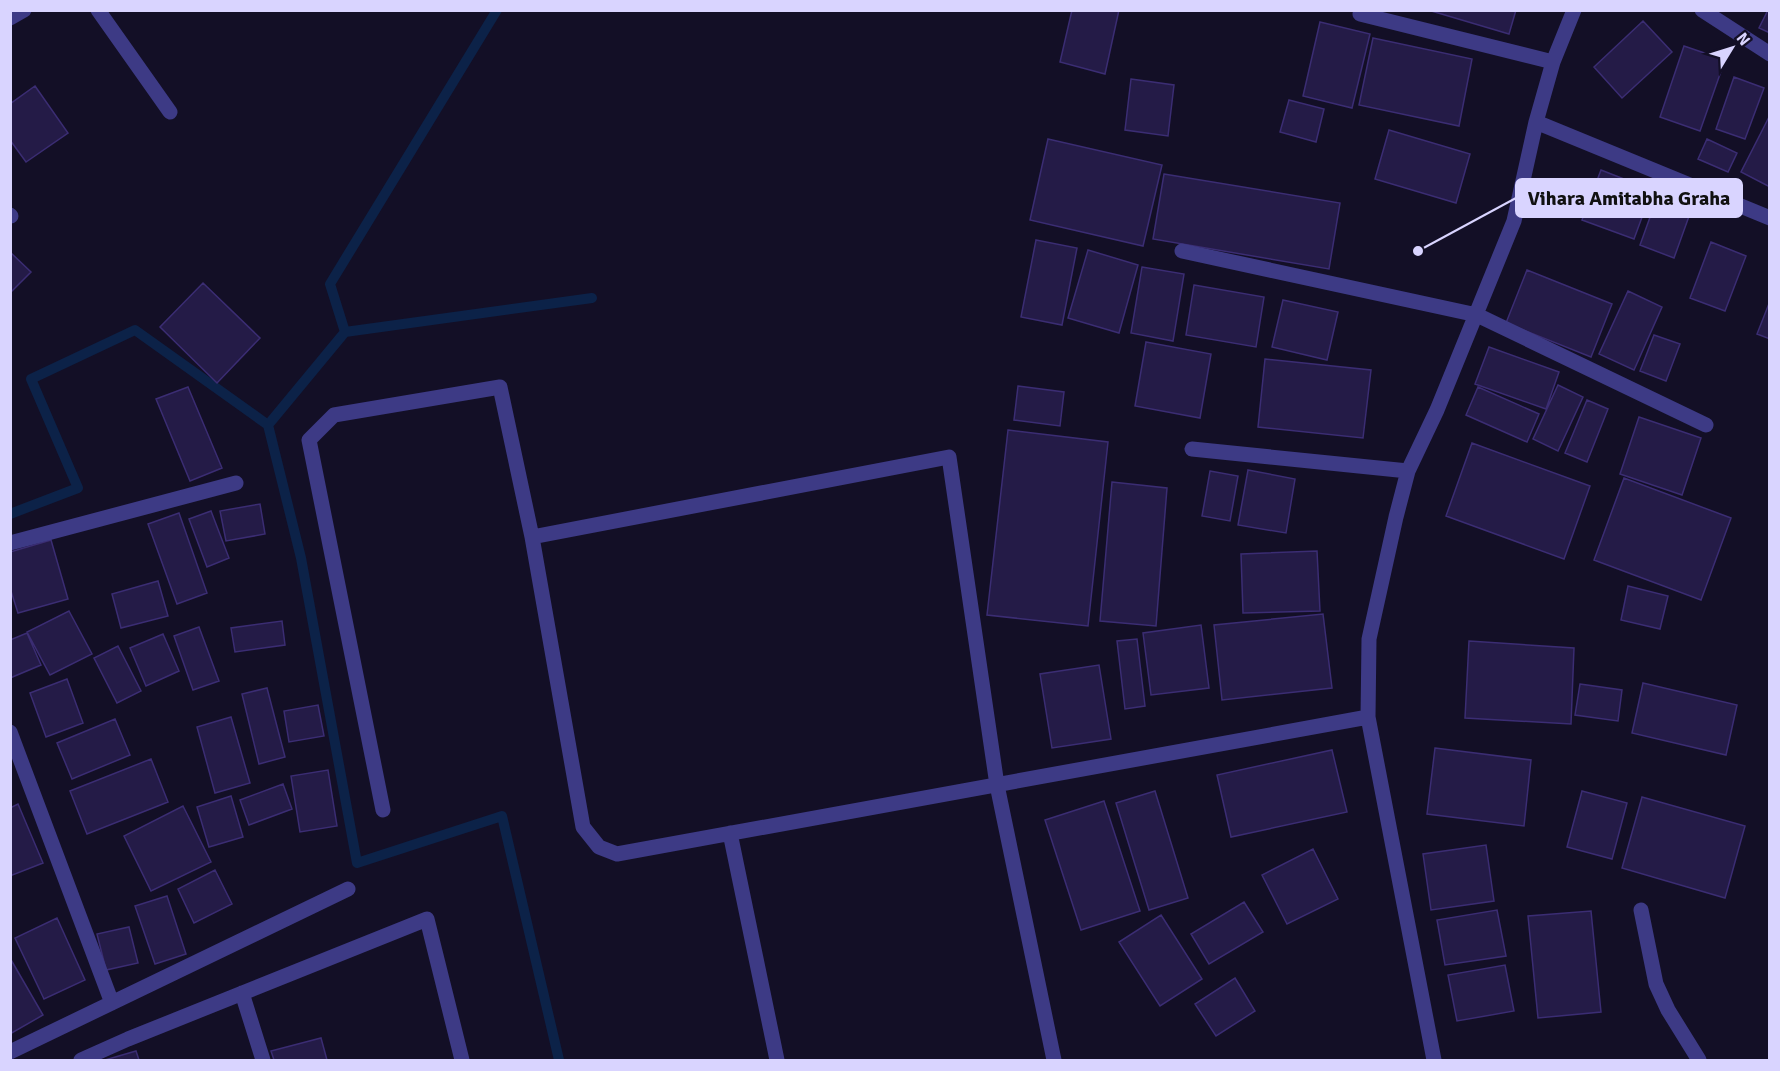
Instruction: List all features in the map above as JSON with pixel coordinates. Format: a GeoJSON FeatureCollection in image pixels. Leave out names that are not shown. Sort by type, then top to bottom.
{"type":"FeatureCollection","features":[{"type":"Feature","properties":{"kind":"street"},"geometry":{"type":"LineString","coordinates":[[10,18],[24,10]]}},
{"type":"Feature","properties":{"kind":"street"},"geometry":{"type":"LineString","coordinates":[[98,10],[170,112]]}},
{"type":"Feature","properties":{"kind":"street"},"geometry":{"type":"LineString","coordinates":[[1434,1060],[1368,717],[1369,639],[1395,517],[1408,471],[1437,410],[1514,221],[1536,122],[1553,62],[1574,10]]}},
{"type":"Feature","properties":{"kind":"street"},"geometry":{"type":"LineString","coordinates":[[1702,10],[1770,54]]}},
{"type":"Feature","properties":{"kind":"street"},"geometry":{"type":"LineString","coordinates":[[1360,14],[1553,62]]}},
{"type":"Feature","properties":{"kind":"street"},"geometry":{"type":"LineString","coordinates":[[1536,122],[1770,218]]}},
{"type":"Feature","properties":{"kind":"street"},"geometry":{"type":"LineString","coordinates":[[1182,251],[1477,315],[1706,425]]}},
{"type":"Feature","properties":{"kind":"street"},"geometry":{"type":"LineString","coordinates":[[383,810],[309,441],[334,415],[500,387],[532,537],[583,827],[599,847],[617,854],[1368,717]]}},
{"type":"Feature","properties":{"kind":"street"},"geometry":{"type":"LineString","coordinates":[[1192,449],[1408,471]]}},
{"type":"Feature","properties":{"kind":"street"},"geometry":{"type":"LineString","coordinates":[[532,537],[950,457],[997,785],[1054,1060]]}},
{"type":"Feature","properties":{"kind":"street"},"geometry":{"type":"LineString","coordinates":[[10,543],[236,483]]}},
{"type":"Feature","properties":{"kind":"street"},"geometry":{"type":"LineString","coordinates":[[10,732],[112,1003]]}},
{"type":"Feature","properties":{"kind":"street"},"geometry":{"type":"LineString","coordinates":[[730,833],[777,1060]]}},
{"type":"Feature","properties":{"kind":"street"},"geometry":{"type":"LineString","coordinates":[[10,1052],[348,889]]}},
{"type":"Feature","properties":{"kind":"street"},"geometry":{"type":"LineString","coordinates":[[1641,910],[1656,984],[1668,1010],[1699,1060]]}},
{"type":"Feature","properties":{"kind":"street"},"geometry":{"type":"LineString","coordinates":[[81,1060],[427,919],[462,1060]]}},
{"type":"Feature","properties":{"kind":"street"},"geometry":{"type":"LineString","coordinates":[[242,993],[263,1060]]}},
{"type":"Feature","properties":{"kind":"building"},"geometry":{"type":"Polygon","coordinates":[[[1072,10],[1119,10],[1105,74],[1060,62],[1072,10]]]}},
{"type":"Feature","properties":{"kind":"building"},"geometry":{"type":"Polygon","coordinates":[[[1428,10],[1516,10],[1509,34],[1428,10]]]}},
{"type":"Feature","properties":{"kind":"building"},"geometry":{"type":"Polygon","coordinates":[[[1770,10],[1770,33],[1759,28],[1770,10]]]}},
{"type":"Feature","properties":{"kind":"building"},"geometry":{"type":"Polygon","coordinates":[[[1643,21],[1672,52],[1622,98],[1594,67],[1643,21]]]}},
{"type":"Feature","properties":{"kind":"building"},"geometry":{"type":"Polygon","coordinates":[[[1320,22],[1370,34],[1352,108],[1303,96],[1320,22]]]}},
{"type":"Feature","properties":{"kind":"building"},"geometry":{"type":"Polygon","coordinates":[[[1373,38],[1472,59],[1459,126],[1359,105],[1373,38]]]}},
{"type":"Feature","properties":{"kind":"building"},"geometry":{"type":"Polygon","coordinates":[[[1684,46],[1725,60],[1700,131],[1660,117],[1684,46]]]}},
{"type":"Feature","properties":{"kind":"building"},"geometry":{"type":"Polygon","coordinates":[[[1734,77],[1764,88],[1745,139],[1716,129],[1734,77]]]}},
{"type":"Feature","properties":{"kind":"building"},"geometry":{"type":"Polygon","coordinates":[[[1131,79],[1174,85],[1168,136],[1125,130],[1131,79]]]}},
{"type":"Feature","properties":{"kind":"building"},"geometry":{"type":"Polygon","coordinates":[[[35,86],[68,133],[26,162],[10,140],[10,104],[35,86]]]}},
{"type":"Feature","properties":{"kind":"building"},"geometry":{"type":"Polygon","coordinates":[[[1289,100],[1324,109],[1316,142],[1280,132],[1289,100]]]}},
{"type":"Feature","properties":{"kind":"building"},"geometry":{"type":"Polygon","coordinates":[[[1770,115],[1770,187],[1741,172],[1770,115]]]}},
{"type":"Feature","properties":{"kind":"building"},"geometry":{"type":"Polygon","coordinates":[[[1389,130],[1470,154],[1456,203],[1375,179],[1389,130]]]}},
{"type":"Feature","properties":{"kind":"building"},"geometry":{"type":"Polygon","coordinates":[[[1048,139],[1162,165],[1143,246],[1030,220],[1048,139]]]}},
{"type":"Feature","properties":{"kind":"building"},"geometry":{"type":"Polygon","coordinates":[[[1707,139],[1737,153],[1728,172],[1698,159],[1707,139]]]}},
{"type":"Feature","properties":{"kind":"building"},"geometry":{"type":"Polygon","coordinates":[[[1601,170],[1652,190],[1634,239],[1582,220],[1601,170]]]}},
{"type":"Feature","properties":{"kind":"building"},"geometry":{"type":"Polygon","coordinates":[[[1164,174],[1340,203],[1329,269],[1153,239],[1164,174]]]}},
{"type":"Feature","properties":{"kind":"building"},"geometry":{"type":"Polygon","coordinates":[[[1658,195],[1692,208],[1674,258],[1640,245],[1658,195]]]}},
{"type":"Feature","properties":{"kind":"building"},"geometry":{"type":"Polygon","coordinates":[[[1036,240],[1077,248],[1062,325],[1021,317],[1036,240]]]}},
{"type":"Feature","properties":{"kind":"building"},"geometry":{"type":"Polygon","coordinates":[[[1711,242],[1746,256],[1725,311],[1690,298],[1711,242]]]}},
{"type":"Feature","properties":{"kind":"building"},"geometry":{"type":"Polygon","coordinates":[[[1088,250],[1138,265],[1119,333],[1068,318],[1088,250]]]}},
{"type":"Feature","properties":{"kind":"building"},"geometry":{"type":"Polygon","coordinates":[[[10,252],[31,272],[10,293],[10,252]]]}},
{"type":"Feature","properties":{"kind":"building"},"geometry":{"type":"Polygon","coordinates":[[[1142,267],[1184,274],[1173,341],[1131,333],[1142,267]]]}},
{"type":"Feature","properties":{"kind":"building"},"geometry":{"type":"Polygon","coordinates":[[[1527,270],[1612,304],[1591,357],[1506,323],[1527,270]]]}},
{"type":"Feature","properties":{"kind":"building"},"geometry":{"type":"Polygon","coordinates":[[[203,283],[260,338],[217,383],[160,327],[203,283]]]}},
{"type":"Feature","properties":{"kind":"building"},"geometry":{"type":"Polygon","coordinates":[[[1194,285],[1264,297],[1256,347],[1186,335],[1194,285]]]}},
{"type":"Feature","properties":{"kind":"building"},"geometry":{"type":"Polygon","coordinates":[[[1628,291],[1662,307],[1634,370],[1599,354],[1628,291]]]}},
{"type":"Feature","properties":{"kind":"building"},"geometry":{"type":"Polygon","coordinates":[[[1283,300],[1338,312],[1327,360],[1272,347],[1283,300]]]}},
{"type":"Feature","properties":{"kind":"building"},"geometry":{"type":"Polygon","coordinates":[[[1770,301],[1770,339],[1757,334],[1770,301]]]}},
{"type":"Feature","properties":{"kind":"building"},"geometry":{"type":"Polygon","coordinates":[[[1654,335],[1680,344],[1666,381],[1640,371],[1654,335]]]}},
{"type":"Feature","properties":{"kind":"building"},"geometry":{"type":"Polygon","coordinates":[[[1146,342],[1211,354],[1200,418],[1135,406],[1146,342]]]}},
{"type":"Feature","properties":{"kind":"building"},"geometry":{"type":"Polygon","coordinates":[[[1489,347],[1559,372],[1546,409],[1475,384],[1489,347]]]}},
{"type":"Feature","properties":{"kind":"building"},"geometry":{"type":"Polygon","coordinates":[[[1265,359],[1371,370],[1363,438],[1258,427],[1265,359]]]}},
{"type":"Feature","properties":{"kind":"building"},"geometry":{"type":"Polygon","coordinates":[[[1558,385],[1583,397],[1558,451],[1533,439],[1558,385]]]}},
{"type":"Feature","properties":{"kind":"building"},"geometry":{"type":"Polygon","coordinates":[[[1018,386],[1064,392],[1060,426],[1014,420],[1018,386]]]}},
{"type":"Feature","properties":{"kind":"building"},"geometry":{"type":"Polygon","coordinates":[[[188,387],[222,468],[190,481],[156,399],[188,387]]]}},
{"type":"Feature","properties":{"kind":"building"},"geometry":{"type":"Polygon","coordinates":[[[1478,387],[1539,414],[1527,442],[1466,415],[1478,387]]]}},
{"type":"Feature","properties":{"kind":"building"},"geometry":{"type":"Polygon","coordinates":[[[1587,400],[1608,409],[1587,462],[1565,453],[1587,400]]]}},
{"type":"Feature","properties":{"kind":"building"},"geometry":{"type":"Polygon","coordinates":[[[1639,417],[1701,438],[1682,495],[1620,474],[1639,417]]]}},
{"type":"Feature","properties":{"kind":"building"},"geometry":{"type":"Polygon","coordinates":[[[1008,430],[1108,442],[1088,626],[987,615],[1008,430]]]}},
{"type":"Feature","properties":{"kind":"building"},"geometry":{"type":"Polygon","coordinates":[[[1472,443],[1590,486],[1564,559],[1446,516],[1472,443]]]}},
{"type":"Feature","properties":{"kind":"building"},"geometry":{"type":"Polygon","coordinates":[[[1248,470],[1295,479],[1286,533],[1238,525],[1248,470]]]}},
{"type":"Feature","properties":{"kind":"building"},"geometry":{"type":"Polygon","coordinates":[[[1210,471],[1238,476],[1230,521],[1202,516],[1210,471]]]}},
{"type":"Feature","properties":{"kind":"building"},"geometry":{"type":"Polygon","coordinates":[[[1624,478],[1731,518],[1701,600],[1594,560],[1624,478]]]}},
{"type":"Feature","properties":{"kind":"building"},"geometry":{"type":"Polygon","coordinates":[[[1112,482],[1167,488],[1156,626],[1100,621],[1112,482]]]}},
{"type":"Feature","properties":{"kind":"building"},"geometry":{"type":"Polygon","coordinates":[[[260,504],[265,534],[226,541],[220,511],[260,504]]]}},
{"type":"Feature","properties":{"kind":"building"},"geometry":{"type":"Polygon","coordinates":[[[211,511],[229,558],[207,567],[189,519],[211,511]]]}},
{"type":"Feature","properties":{"kind":"building"},"geometry":{"type":"Polygon","coordinates":[[[179,513],[207,593],[177,604],[148,524],[179,513]]]}},
{"type":"Feature","properties":{"kind":"building"},"geometry":{"type":"Polygon","coordinates":[[[51,540],[68,599],[18,613],[10,588],[10,552],[51,540]]]}},
{"type":"Feature","properties":{"kind":"building"},"geometry":{"type":"Polygon","coordinates":[[[1317,551],[1320,611],[1243,613],[1241,554],[1317,551]]]}},
{"type":"Feature","properties":{"kind":"building"},"geometry":{"type":"Polygon","coordinates":[[[158,581],[168,616],[121,628],[112,594],[158,581]]]}},
{"type":"Feature","properties":{"kind":"building"},"geometry":{"type":"Polygon","coordinates":[[[1628,586],[1668,596],[1660,629],[1621,620],[1628,586]]]}},
{"type":"Feature","properties":{"kind":"building"},"geometry":{"type":"Polygon","coordinates":[[[69,611],[92,654],[50,675],[27,632],[69,611]]]}},
{"type":"Feature","properties":{"kind":"building"},"geometry":{"type":"Polygon","coordinates":[[[1323,614],[1332,688],[1222,700],[1214,625],[1323,614]]]}},
{"type":"Feature","properties":{"kind":"building"},"geometry":{"type":"Polygon","coordinates":[[[282,621],[285,645],[235,652],[231,628],[282,621]]]}},
{"type":"Feature","properties":{"kind":"building"},"geometry":{"type":"Polygon","coordinates":[[[1201,625],[1209,688],[1151,695],[1143,633],[1201,625]]]}},
{"type":"Feature","properties":{"kind":"building"},"geometry":{"type":"Polygon","coordinates":[[[199,627],[219,681],[193,690],[174,636],[199,627]]]}},
{"type":"Feature","properties":{"kind":"building"},"geometry":{"type":"Polygon","coordinates":[[[27,633],[41,665],[10,678],[10,640],[27,633]]]}},
{"type":"Feature","properties":{"kind":"building"},"geometry":{"type":"Polygon","coordinates":[[[163,634],[179,671],[146,686],[130,648],[163,634]]]}},
{"type":"Feature","properties":{"kind":"building"},"geometry":{"type":"Polygon","coordinates":[[[1137,639],[1145,706],[1125,709],[1117,641],[1137,639]]]}},
{"type":"Feature","properties":{"kind":"building"},"geometry":{"type":"Polygon","coordinates":[[[1469,641],[1574,648],[1571,724],[1465,718],[1469,641]]]}},
{"type":"Feature","properties":{"kind":"building"},"geometry":{"type":"Polygon","coordinates":[[[118,646],[141,691],[117,703],[94,658],[118,646]]]}},
{"type":"Feature","properties":{"kind":"building"},"geometry":{"type":"Polygon","coordinates":[[[1099,665],[1111,739],[1052,748],[1040,674],[1099,665]]]}},
{"type":"Feature","properties":{"kind":"building"},"geometry":{"type":"Polygon","coordinates":[[[67,679],[83,723],[46,737],[30,693],[67,679]]]}},
{"type":"Feature","properties":{"kind":"building"},"geometry":{"type":"Polygon","coordinates":[[[1643,683],[1737,705],[1726,755],[1632,733],[1643,683]]]}},
{"type":"Feature","properties":{"kind":"building"},"geometry":{"type":"Polygon","coordinates":[[[1580,684],[1622,690],[1618,721],[1575,715],[1580,684]]]}},
{"type":"Feature","properties":{"kind":"building"},"geometry":{"type":"Polygon","coordinates":[[[267,688],[285,757],[259,764],[242,694],[267,688]]]}},
{"type":"Feature","properties":{"kind":"building"},"geometry":{"type":"Polygon","coordinates":[[[318,705],[324,736],[289,742],[284,711],[318,705]]]}},
{"type":"Feature","properties":{"kind":"building"},"geometry":{"type":"Polygon","coordinates":[[[231,717],[250,783],[215,793],[197,727],[231,717]]]}},
{"type":"Feature","properties":{"kind":"building"},"geometry":{"type":"Polygon","coordinates":[[[115,719],[130,755],[72,779],[57,743],[115,719]]]}},
{"type":"Feature","properties":{"kind":"building"},"geometry":{"type":"Polygon","coordinates":[[[1435,748],[1531,760],[1524,826],[1427,814],[1435,748]]]}},
{"type":"Feature","properties":{"kind":"building"},"geometry":{"type":"Polygon","coordinates":[[[1332,750],[1347,812],[1231,837],[1217,775],[1332,750]]]}},
{"type":"Feature","properties":{"kind":"building"},"geometry":{"type":"Polygon","coordinates":[[[151,759],[168,802],[87,834],[70,791],[151,759]]]}},
{"type":"Feature","properties":{"kind":"building"},"geometry":{"type":"Polygon","coordinates":[[[328,770],[337,826],[300,832],[291,776],[328,770]]]}},
{"type":"Feature","properties":{"kind":"building"},"geometry":{"type":"Polygon","coordinates":[[[283,784],[292,809],[249,825],[240,800],[283,784]]]}},
{"type":"Feature","properties":{"kind":"building"},"geometry":{"type":"Polygon","coordinates":[[[1155,791],[1188,898],[1149,910],[1116,803],[1155,791]]]}},
{"type":"Feature","properties":{"kind":"building"},"geometry":{"type":"Polygon","coordinates":[[[1582,791],[1627,803],[1612,859],[1567,847],[1582,791]]]}},
{"type":"Feature","properties":{"kind":"building"},"geometry":{"type":"Polygon","coordinates":[[[231,796],[243,837],[209,847],[197,807],[231,796]]]}},
{"type":"Feature","properties":{"kind":"building"},"geometry":{"type":"Polygon","coordinates":[[[1642,797],[1745,826],[1725,898],[1622,868],[1642,797]]]}},
{"type":"Feature","properties":{"kind":"building"},"geometry":{"type":"Polygon","coordinates":[[[1104,801],[1140,911],[1081,930],[1045,820],[1104,801]]]}},
{"type":"Feature","properties":{"kind":"building"},"geometry":{"type":"Polygon","coordinates":[[[18,804],[43,863],[10,876],[10,808],[18,804]]]}},
{"type":"Feature","properties":{"kind":"building"},"geometry":{"type":"Polygon","coordinates":[[[183,806],[211,862],[151,891],[124,836],[183,806]]]}},
{"type":"Feature","properties":{"kind":"building"},"geometry":{"type":"Polygon","coordinates":[[[1486,845],[1494,901],[1431,910],[1423,854],[1486,845]]]}},
{"type":"Feature","properties":{"kind":"building"},"geometry":{"type":"Polygon","coordinates":[[[1313,849],[1338,899],[1287,924],[1262,875],[1313,849]]]}},
{"type":"Feature","properties":{"kind":"building"},"geometry":{"type":"Polygon","coordinates":[[[215,870],[232,904],[194,923],[178,889],[215,870]]]}},
{"type":"Feature","properties":{"kind":"building"},"geometry":{"type":"Polygon","coordinates":[[[167,896],[186,954],[155,964],[135,906],[167,896]]]}},
{"type":"Feature","properties":{"kind":"building"},"geometry":{"type":"Polygon","coordinates":[[[1244,902],[1263,932],[1209,964],[1191,934],[1244,902]]]}},
{"type":"Feature","properties":{"kind":"building"},"geometry":{"type":"Polygon","coordinates":[[[1497,910],[1506,956],[1445,965],[1437,920],[1497,910]]]}},
{"type":"Feature","properties":{"kind":"building"},"geometry":{"type":"Polygon","coordinates":[[[1591,911],[1601,1012],[1538,1018],[1528,916],[1591,911]]]}},
{"type":"Feature","properties":{"kind":"building"},"geometry":{"type":"Polygon","coordinates":[[[1161,915],[1202,979],[1160,1006],[1119,942],[1161,915]]]}},
{"type":"Feature","properties":{"kind":"building"},"geometry":{"type":"Polygon","coordinates":[[[57,918],[85,980],[44,999],[15,938],[57,918]]]}},
{"type":"Feature","properties":{"kind":"building"},"geometry":{"type":"Polygon","coordinates":[[[129,927],[138,963],[106,970],[97,934],[129,927]]]}},
{"type":"Feature","properties":{"kind":"building"},"geometry":{"type":"Polygon","coordinates":[[[10,958],[43,1015],[10,1034],[10,958]]]}},
{"type":"Feature","properties":{"kind":"building"},"geometry":{"type":"Polygon","coordinates":[[[1505,965],[1514,1011],[1457,1021],[1448,975],[1505,965]]]}},
{"type":"Feature","properties":{"kind":"building"},"geometry":{"type":"Polygon","coordinates":[[[1235,978],[1255,1011],[1216,1036],[1195,1004],[1235,978]]]}},
{"type":"Feature","properties":{"kind":"building"},"geometry":{"type":"Polygon","coordinates":[[[321,1038],[327,1060],[274,1060],[271,1051],[321,1038]]]}},
{"type":"Feature","properties":{"kind":"building"},"geometry":{"type":"Polygon","coordinates":[[[136,1051],[139,1060],[105,1060],[136,1051]]]}},
{"type":"Feature","properties":{"kind":"waterway"},"geometry":{"type":"LineString","coordinates":[[497,10],[330,284],[345,332],[268,425],[301,558],[357,863],[502,816],[559,1060]]}},
{"type":"Feature","properties":{"kind":"waterway"},"geometry":{"type":"LineString","coordinates":[[345,332],[592,298]]}},
{"type":"Feature","properties":{"kind":"waterway"},"geometry":{"type":"LineString","coordinates":[[10,514],[78,488],[31,379],[135,330],[268,425]]}},
{"type":"Feature","properties":{"kind":"place","name":"Vihara Amitabha Graha"},"geometry":{"type":"Point","coordinates":[1418,251]}}]}
